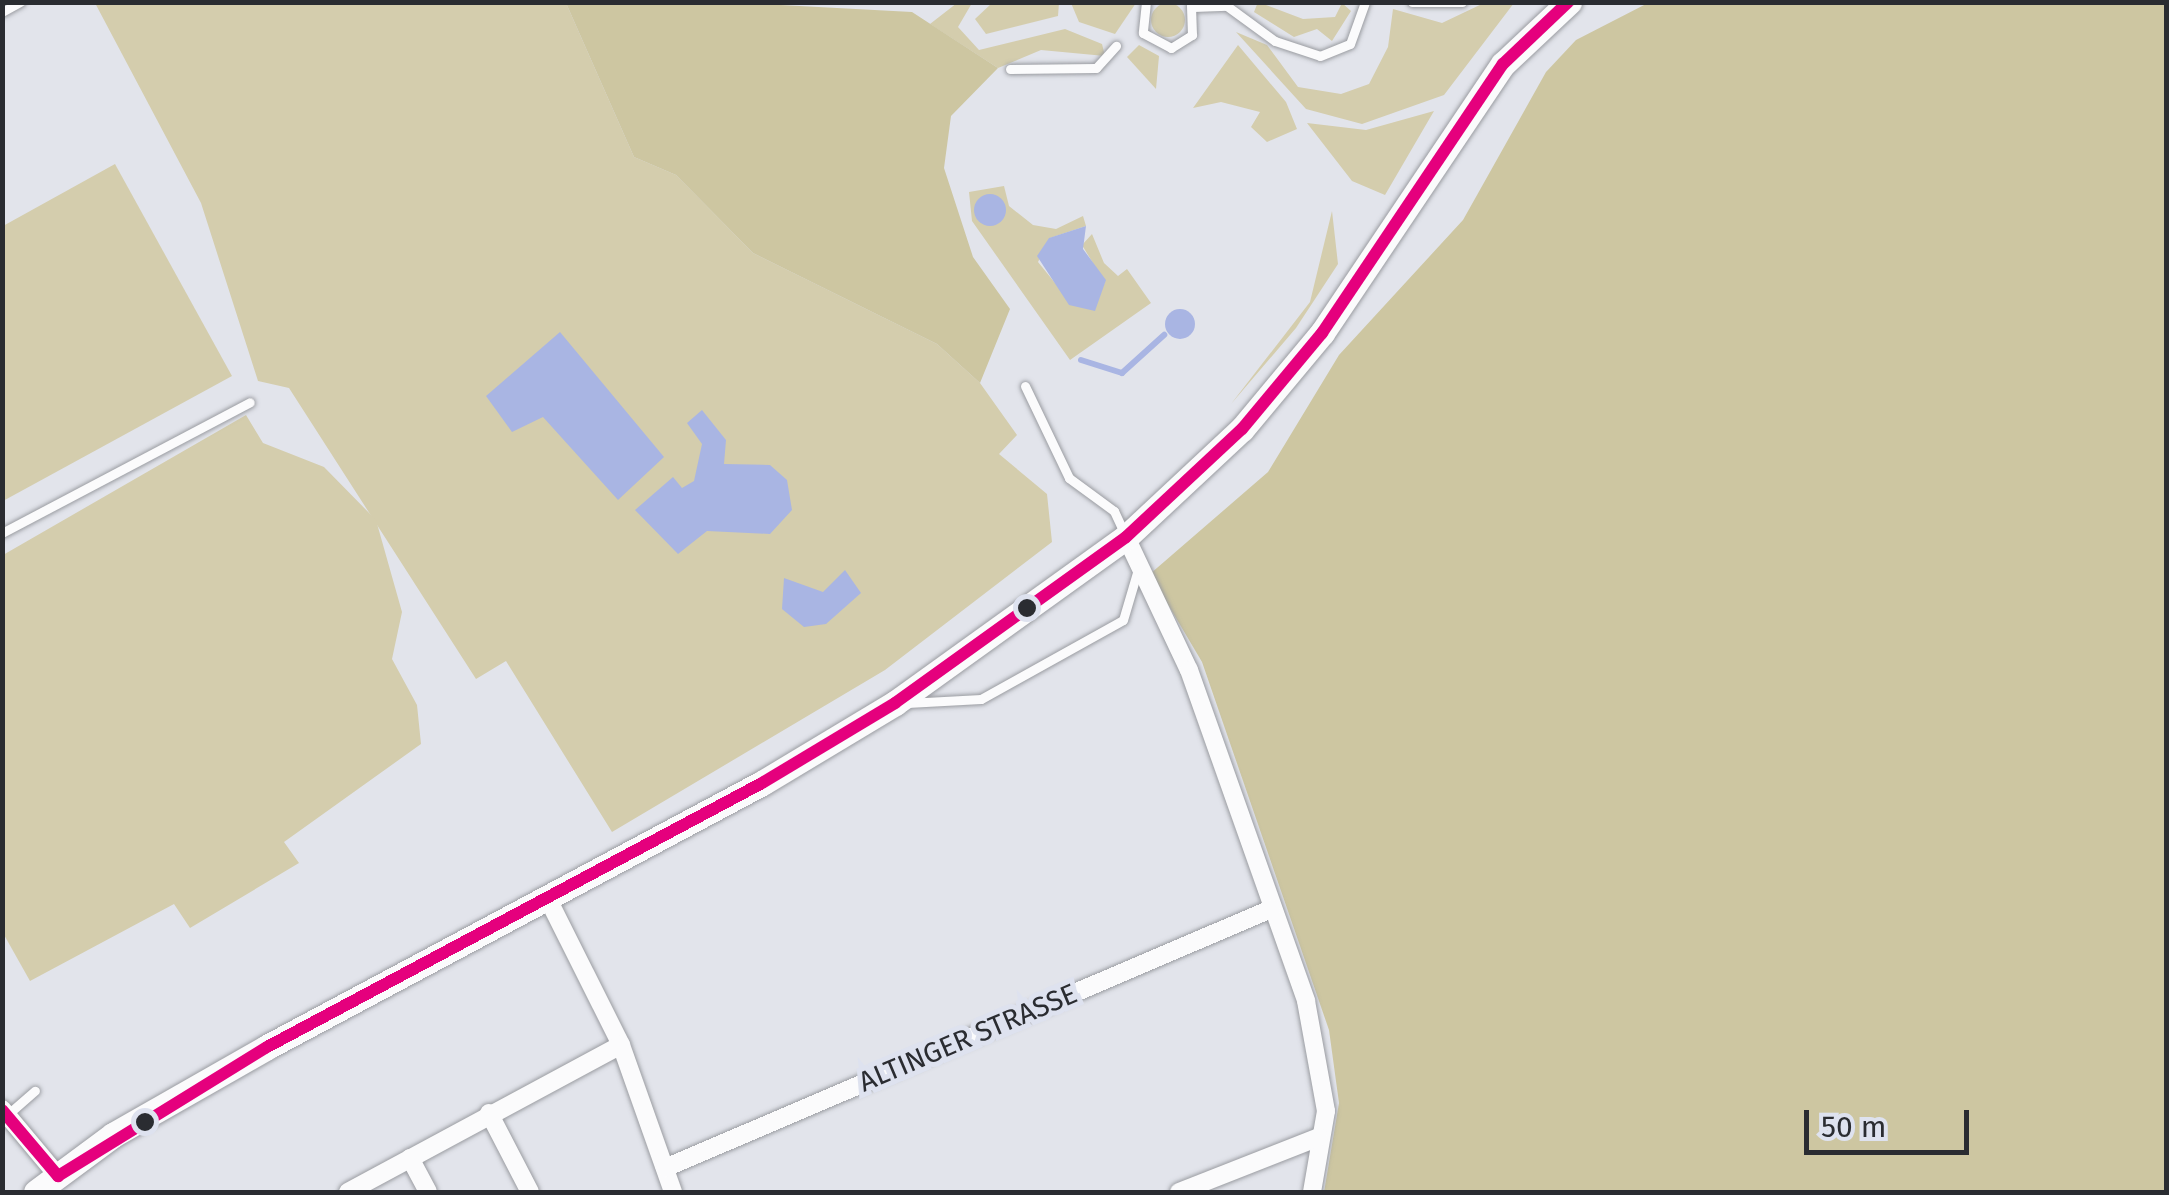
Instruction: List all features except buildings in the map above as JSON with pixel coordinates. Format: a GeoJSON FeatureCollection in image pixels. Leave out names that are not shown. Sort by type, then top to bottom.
{"type":"FeatureCollection","features":[{"type":"Feature","properties":{"kind":"main road"},"geometry":{"type":"LineString","coordinates":[[36,1192],[267,1047],[548,900],[895,703],[1126,537],[1242,430],[1322,333],[1485,88],[1560,9]]}},
{"type":"Feature","properties":{"kind":"street"},"geometry":{"type":"LineString","coordinates":[[1126,537],[1189,670],[1322,1060],[1312,1192]]}},
{"type":"Feature","properties":{"kind":"street"},"geometry":{"type":"LineString","coordinates":[[548,900],[621,1046],[673,1192]]}},
{"type":"Feature","properties":{"kind":"street","name":"ALTINGER STRASSE"},"geometry":{"type":"LineString","coordinates":[[665,1168],[1270,909]]}},
{"type":"Feature","properties":{"kind":"street"},"geometry":{"type":"LineString","coordinates":[[348,1192],[489,1113],[621,1046]]}},
{"type":"Feature","properties":{"kind":"street"},"geometry":{"type":"LineString","coordinates":[[5,1112],[58,1176]]}},
{"type":"Feature","properties":{"kind":"street"},"geometry":{"type":"LineString","coordinates":[[489,1113],[530,1192]]}},
{"type":"Feature","properties":{"kind":"street"},"geometry":{"type":"LineString","coordinates":[[1179,1192],[1319,1137]]}},
{"type":"Feature","properties":{"kind":"street"},"geometry":{"type":"LineString","coordinates":[[410,1158],[428,1192]]}},
{"type":"Feature","properties":{"kind":"lane"},"geometry":{"type":"LineString","coordinates":[[2,12],[20,2]]}},
{"type":"Feature","properties":{"kind":"lane"},"geometry":{"type":"LineString","coordinates":[[1146,2],[1143,33],[1162,48],[1192,35],[1191,5],[1227,6],[1274,41],[1320,56],[1350,44],[1365,2]]}},
{"type":"Feature","properties":{"kind":"lane"},"geometry":{"type":"LineString","coordinates":[[1412,2],[1462,2]]}},
{"type":"Feature","properties":{"kind":"lane"},"geometry":{"type":"LineString","coordinates":[[1010,70],[1096,68],[1116,46]]}},
{"type":"Feature","properties":{"kind":"lane"},"geometry":{"type":"LineString","coordinates":[[1025,386],[1069,478],[1114,511],[1126,537]]}},
{"type":"Feature","properties":{"kind":"lane"},"geometry":{"type":"LineString","coordinates":[[2,532],[250,402]]}},
{"type":"Feature","properties":{"kind":"lane"},"geometry":{"type":"LineString","coordinates":[[895,703],[981,699],[1122,620],[1140,564]]}},
{"type":"Feature","properties":{"kind":"lane"},"geometry":{"type":"LineString","coordinates":[[5,1112],[35,1091]]}},
{"type":"Feature","properties":{"kind":"shaded area"},"geometry":{"type":"Polygon","coordinates":[[[1071,2],[1136,3],[1115,34],[1079,22],[1071,2]]]}},
{"type":"Feature","properties":{"kind":"shaded area"},"geometry":{"type":"Polygon","coordinates":[[[1258,2],[1303,19],[1335,17],[1342,3],[1351,11],[1332,41],[1317,29],[1294,37],[1254,12],[1258,2]]]}},
{"type":"Feature","properties":{"kind":"shaded area"},"geometry":{"type":"Polygon","coordinates":[[[95,3],[566,3],[634,157],[676,175],[753,253],[937,344],[980,383],[1017,435],[999,454],[1047,494],[1052,542],[885,670],[612,832],[506,661],[476,679],[289,388],[258,381],[201,203],[95,3]]]}},
{"type":"Feature","properties":{"kind":"shaded area"},"geometry":{"type":"Polygon","coordinates":[[[566,3],[742,3],[912,12],[998,68],[951,116],[944,168],[973,257],[1010,309],[980,383],[937,344],[753,253],[676,175],[634,157],[566,3]]]}},
{"type":"Feature","properties":{"kind":"shaded area"},"geometry":{"type":"Polygon","coordinates":[[[957,3],[972,3],[958,27],[979,50],[1065,29],[1102,44],[1105,56],[1041,50],[998,68],[930,24],[957,3]]]}},
{"type":"Feature","properties":{"kind":"shaded area"},"geometry":{"type":"Polygon","coordinates":[[[992,3],[1059,3],[1058,16],[986,34],[975,19],[992,3]]]}},
{"type":"Feature","properties":{"kind":"shaded area"},"geometry":{"type":"Polygon","coordinates":[[[1168,3],[1180,8],[1185,20],[1180,32],[1168,37],[1156,32],[1151,20],[1156,8],[1168,3]]]}},
{"type":"Feature","properties":{"kind":"shaded area"},"geometry":{"type":"Polygon","coordinates":[[[1484,3],[1514,3],[1444,95],[1362,124],[1306,109],[1236,32],[1267,45],[1298,87],[1341,94],[1369,84],[1388,47],[1393,9],[1442,23],[1484,3]]]}},
{"type":"Feature","properties":{"kind":"shaded area"},"geometry":{"type":"Polygon","coordinates":[[[1648,3],[2166,3],[2166,1192],[1324,1192],[1339,1103],[1329,1030],[1202,662],[1150,574],[1268,472],[1339,355],[1463,220],[1546,72],[1576,40],[1648,3]]]}},
{"type":"Feature","properties":{"kind":"shaded area"},"geometry":{"type":"Polygon","coordinates":[[[1139,45],[1159,56],[1156,89],[1127,57],[1139,45]]]}},
{"type":"Feature","properties":{"kind":"shaded area"},"geometry":{"type":"Polygon","coordinates":[[[1238,45],[1286,102],[1297,129],[1267,142],[1251,127],[1260,112],[1221,102],[1193,108],[1238,45]]]}},
{"type":"Feature","properties":{"kind":"shaded area"},"geometry":{"type":"Polygon","coordinates":[[[1434,111],[1385,195],[1352,181],[1307,123],[1366,130],[1434,111]]]}},
{"type":"Feature","properties":{"kind":"shaded area"},"geometry":{"type":"Polygon","coordinates":[[[115,164],[232,376],[3,501],[3,226],[115,164]]]}},
{"type":"Feature","properties":{"kind":"shaded area"},"geometry":{"type":"Polygon","coordinates":[[[1004,186],[1009,206],[1033,225],[1056,229],[1083,216],[1086,226],[1050,238],[1038,262],[1068,299],[1105,283],[1082,245],[1092,234],[1104,263],[1118,276],[1127,269],[1151,303],[1070,360],[972,221],[969,192],[1004,186]]]}},
{"type":"Feature","properties":{"kind":"shaded area"},"geometry":{"type":"Polygon","coordinates":[[[1332,211],[1338,264],[1296,328],[1231,404],[1310,302],[1332,211]]]}},
{"type":"Feature","properties":{"kind":"shaded area"},"geometry":{"type":"Polygon","coordinates":[[[246,415],[263,443],[324,467],[376,520],[402,612],[392,659],[417,705],[421,744],[284,842],[299,863],[190,928],[174,904],[30,981],[3,933],[3,555],[246,415]]]}},
{"type":"Feature","properties":{"kind":"water"},"geometry":{"type":"Polygon","coordinates":[[[990,194],[1001,199],[1006,210],[1001,221],[990,226],[979,221],[974,210],[979,199],[990,194]]]}},
{"type":"Feature","properties":{"kind":"water"},"geometry":{"type":"Polygon","coordinates":[[[1086,226],[1083,249],[1106,280],[1095,311],[1069,305],[1037,256],[1049,238],[1086,226]]]}},
{"type":"Feature","properties":{"kind":"water"},"geometry":{"type":"Polygon","coordinates":[[[1180,309],[1191,313],[1195,324],[1191,335],[1180,339],[1169,335],[1165,324],[1169,313],[1180,309]]]}},
{"type":"Feature","properties":{"kind":"water"},"geometry":{"type":"Polygon","coordinates":[[[560,332],[664,457],[618,500],[543,417],[512,432],[486,396],[560,332]]]}},
{"type":"Feature","properties":{"kind":"water"},"geometry":{"type":"Polygon","coordinates":[[[702,410],[726,440],[724,464],[770,465],[787,480],[792,510],[770,534],[707,531],[678,554],[635,510],[673,477],[682,488],[694,481],[702,444],[687,423],[702,410]]]}},
{"type":"Feature","properties":{"kind":"water"},"geometry":{"type":"Polygon","coordinates":[[[845,570],[861,593],[826,624],[804,627],[782,609],[784,578],[823,592],[845,570]]]}},
{"type":"Feature","properties":{"kind":"waterway"},"geometry":{"type":"LineString","coordinates":[[1081,360],[1122,373],[1164,335]]}},
{"type":"Feature","properties":{"kind":"transit line"},"geometry":{"type":"LineString","coordinates":[[58,1176],[267,1047],[762,783],[895,703],[1126,537],[1242,429],[1322,333],[1503,64],[1568,2]]}},
{"type":"Feature","properties":{"kind":"transit line"},"geometry":{"type":"LineString","coordinates":[[2,1110],[58,1176]]}}]}
